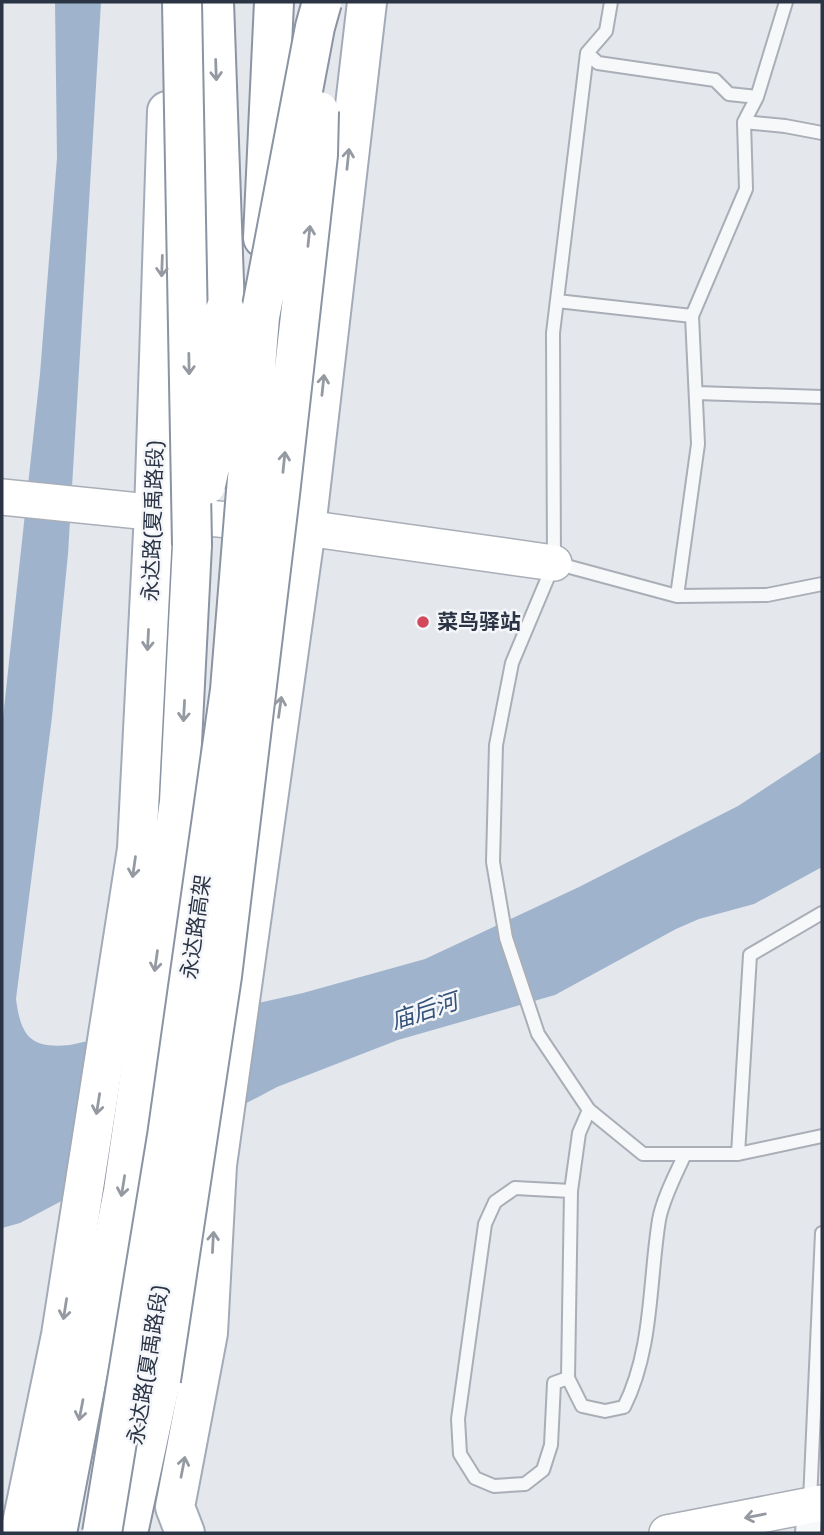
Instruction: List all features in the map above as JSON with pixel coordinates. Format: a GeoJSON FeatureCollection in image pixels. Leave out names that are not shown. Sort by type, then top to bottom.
{"type":"FeatureCollection","features":[{"type":"Feature","properties":{"kind":"main road","name":"永达路(夏禹路段)"},"geometry":{"type":"LineString","coordinates":[[20,1533],[61,1335],[137,849],[154,513],[171,2]]}},
{"type":"Feature","properties":{"kind":"main road"},"geometry":{"type":"LineString","coordinates":[[182,2],[192,545]]}},
{"type":"Feature","properties":{"kind":"main road"},"geometry":{"type":"LineString","coordinates":[[192,545],[219,426],[225,310],[214,2]]}},
{"type":"Feature","properties":{"kind":"main road"},"geometry":{"type":"LineString","coordinates":[[260,317],[274,2]]}},
{"type":"Feature","properties":{"kind":"main road"},"geometry":{"type":"LineString","coordinates":[[255,523],[274,2]]}},
{"type":"Feature","properties":{"kind":"main road"},"geometry":{"type":"LineString","coordinates":[[260,317],[315,27],[323,2]]}},
{"type":"Feature","properties":{"kind":"main road"},"geometry":{"type":"LineString","coordinates":[[128,1533],[161,1380],[222,976],[279,508],[318,155],[323,2]]}},
{"type":"Feature","properties":{"kind":"main road"},"geometry":{"type":"LineString","coordinates":[[185,1533],[175,1507],[208,1333],[217,1165],[306,528],[368,2]]}},
{"type":"Feature","properties":{"kind":"main road","name":"永达路高架"},"geometry":{"type":"LineString","coordinates":[[102,1533],[167,1136],[230,690],[260,317]]}},
{"type":"Feature","properties":{"kind":"main road","name":"永达路(夏禹路段)"},"geometry":{"type":"LineString","coordinates":[[122,1533],[216,917],[255,523]]}},
{"type":"Feature","properties":{"kind":"main road","name":"永达路高架"},"geometry":{"type":"LineString","coordinates":[[57,1533],[123,1191],[179,802],[192,545]]}},
{"type":"Feature","properties":{"kind":"street"},"geometry":{"type":"LineString","coordinates":[[2,497],[306,528],[554,563]]}},
{"type":"Feature","properties":{"kind":"street"},"geometry":{"type":"LineString","coordinates":[[667,1533],[813,1514]]}},
{"type":"Feature","properties":{"kind":"lane"},"geometry":{"type":"LineString","coordinates":[[611,2],[606,31],[587,53],[553,333],[554,563],[512,663],[496,744],[493,862],[506,938],[537,1029],[589,1110],[643,1154],[738,1154],[822,1136]]}},
{"type":"Feature","properties":{"kind":"lane"},"geometry":{"type":"LineString","coordinates":[[677,596],[698,444],[692,316],[746,189],[744,122],[757,97],[786,2]]}},
{"type":"Feature","properties":{"kind":"lane"},"geometry":{"type":"LineString","coordinates":[[587,53],[598,64],[715,80],[729,94],[757,97]]}},
{"type":"Feature","properties":{"kind":"lane"},"geometry":{"type":"LineString","coordinates":[[744,122],[785,125],[822,133]]}},
{"type":"Feature","properties":{"kind":"lane"},"geometry":{"type":"LineString","coordinates":[[557,301],[692,316]]}},
{"type":"Feature","properties":{"kind":"lane"},"geometry":{"type":"LineString","coordinates":[[697,393],[822,397]]}},
{"type":"Feature","properties":{"kind":"lane"},"geometry":{"type":"LineString","coordinates":[[554,563],[677,596],[767,595],[822,584]]}},
{"type":"Feature","properties":{"kind":"lane"},"geometry":{"type":"LineString","coordinates":[[738,1154],[750,955],[822,913]]}},
{"type":"Feature","properties":{"kind":"lane"},"geometry":{"type":"LineString","coordinates":[[589,1110],[579,1133],[572,1191],[568,1378],[582,1406],[605,1411],[624,1406],[636,1383],[643,1353],[659,1216],[685,1154]]}},
{"type":"Feature","properties":{"kind":"lane"},"geometry":{"type":"LineString","coordinates":[[568,1378],[554,1383],[551,1445],[543,1470],[525,1484],[494,1486],[475,1478],[460,1454],[458,1419],[485,1224],[495,1202],[515,1188],[572,1191]]}},
{"type":"Feature","properties":{"kind":"lane"},"geometry":{"type":"LineString","coordinates":[[813,1514],[822,1233]]}},
{"type":"Feature","properties":{"kind":"water","name":"庙后河"},"geometry":{"type":"Polygon","coordinates":[[[55,2],[101,2],[68,554],[52,717],[16,999],[21,1022],[30,1037],[45,1045],[70,1045],[303,993],[425,959],[579,887],[738,806],[822,751],[822,867],[754,904],[699,919],[676,929],[555,995],[398,1040],[277,1087],[20,1223],[2,1228],[2,727],[40,374],[57,158],[55,2]]]}},
{"type":"Feature","properties":{"kind":"place","name":"菜鸟驿站"},"geometry":{"type":"Point","coordinates":[423,622]}}]}
